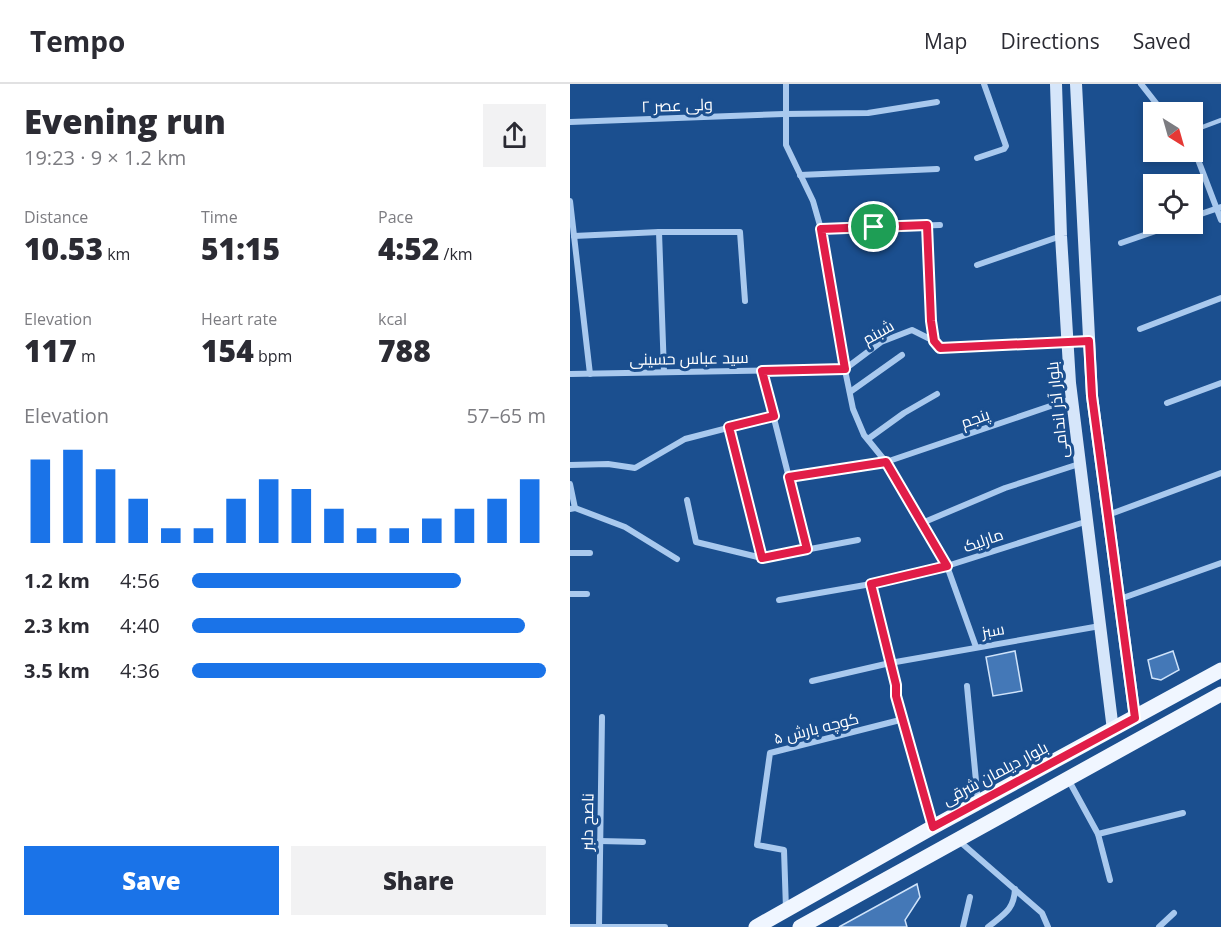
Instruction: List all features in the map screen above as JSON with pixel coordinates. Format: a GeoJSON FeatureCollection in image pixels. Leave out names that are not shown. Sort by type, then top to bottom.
{"type":"FeatureCollection","features":[{"type":"Feature","properties":{"kind":"main road","name":"بلوار آذر اندامی"},"geometry":{"type":"LineString","coordinates":[[1056,84],[1067,343],[1113,730]]}},
{"type":"Feature","properties":{"kind":"main road"},"geometry":{"type":"LineString","coordinates":[[1076,84],[1092,396],[1137,724],[1135,731],[1119,750]]}},
{"type":"Feature","properties":{"kind":"main road"},"geometry":{"type":"LineString","coordinates":[[1067,343],[1089,341]]}},
{"type":"Feature","properties":{"kind":"main road","name":"بلوار دیلمان شرقی"},"geometry":{"type":"LineString","coordinates":[[756,927],[933,827],[1221,670]]}},
{"type":"Feature","properties":{"kind":"main road"},"geometry":{"type":"LineString","coordinates":[[1107,678],[1115,682],[1123,680],[1130,674]]}},
{"type":"Feature","properties":{"kind":"main road"},"geometry":{"type":"LineString","coordinates":[[800,927],[1221,694]]}},
{"type":"Feature","properties":{"kind":"main road"},"geometry":{"type":"LineString","coordinates":[[933,827],[957,840]]}},
{"type":"Feature","properties":{"kind":"street"},"geometry":{"type":"LineString","coordinates":[[786,84],[784,114],[786,145],[813,201],[821,229],[853,409],[868,440],[886,462],[947,566],[976,647]]}},
{"type":"Feature","properties":{"kind":"street"},"geometry":{"type":"LineString","coordinates":[[977,158],[1004,149],[1006,146],[984,84]]}},
{"type":"Feature","properties":{"kind":"street"},"geometry":{"type":"LineString","coordinates":[[1141,84],[1154,102]]}},
{"type":"Feature","properties":{"kind":"street","name":"ولی عصر ۲"},"geometry":{"type":"LineString","coordinates":[[570,122],[868,113],[937,102]]}},
{"type":"Feature","properties":{"kind":"street"},"geometry":{"type":"LineString","coordinates":[[1200,162],[1219,208],[1221,220]]}},
{"type":"Feature","properties":{"kind":"street"},"geometry":{"type":"LineString","coordinates":[[800,175],[937,170]]}},
{"type":"Feature","properties":{"kind":"street"},"geometry":{"type":"LineString","coordinates":[[570,201],[590,374]]}},
{"type":"Feature","properties":{"kind":"street"},"geometry":{"type":"LineString","coordinates":[[1203,214],[1219,208]]}},
{"type":"Feature","properties":{"kind":"street"},"geometry":{"type":"LineString","coordinates":[[927,225],[929,299],[934,341]]}},
{"type":"Feature","properties":{"kind":"street"},"geometry":{"type":"LineString","coordinates":[[821,229],[940,225]]}},
{"type":"Feature","properties":{"kind":"street"},"geometry":{"type":"LineString","coordinates":[[574,236],[659,232],[740,232],[745,301]]}},
{"type":"Feature","properties":{"kind":"street"},"geometry":{"type":"LineString","coordinates":[[659,232],[664,372]]}},
{"type":"Feature","properties":{"kind":"street"},"geometry":{"type":"LineString","coordinates":[[1121,243],[1147,234]]}},
{"type":"Feature","properties":{"kind":"street"},"geometry":{"type":"LineString","coordinates":[[977,265],[1061,236]]}},
{"type":"Feature","properties":{"kind":"street"},"geometry":{"type":"LineString","coordinates":[[1140,329],[1221,298]]}},
{"type":"Feature","properties":{"kind":"street","name":"شبنم"},"geometry":{"type":"LineString","coordinates":[[845,369],[881,342],[912,330],[934,341],[940,348],[1067,343]]}},
{"type":"Feature","properties":{"kind":"street"},"geometry":{"type":"LineString","coordinates":[[849,392],[902,355]]}},
{"type":"Feature","properties":{"kind":"street","name":"سید عباس حسینی"},"geometry":{"type":"LineString","coordinates":[[570,374],[845,369]]}},
{"type":"Feature","properties":{"kind":"street"},"geometry":{"type":"LineString","coordinates":[[762,371],[807,549]]}},
{"type":"Feature","properties":{"kind":"street"},"geometry":{"type":"LineString","coordinates":[[1167,403],[1221,383]]}},
{"type":"Feature","properties":{"kind":"street"},"geometry":{"type":"LineString","coordinates":[[868,440],[904,413],[937,394]]}},
{"type":"Feature","properties":{"kind":"street","name":"پنجم"},"geometry":{"type":"LineString","coordinates":[[789,477],[886,462],[1072,399]]}},
{"type":"Feature","properties":{"kind":"street"},"geometry":{"type":"LineString","coordinates":[[570,465],[608,464],[635,468],[685,439],[774,416]]}},
{"type":"Feature","properties":{"kind":"street"},"geometry":{"type":"LineString","coordinates":[[729,427],[762,558]]}},
{"type":"Feature","properties":{"kind":"street"},"geometry":{"type":"LineString","coordinates":[[922,523],[1005,488],[1080,464]]}},
{"type":"Feature","properties":{"kind":"street"},"geometry":{"type":"LineString","coordinates":[[1108,515],[1221,474]]}},
{"type":"Feature","properties":{"kind":"street"},"geometry":{"type":"LineString","coordinates":[[570,484],[572,508],[625,526],[677,558]]}},
{"type":"Feature","properties":{"kind":"street"},"geometry":{"type":"LineString","coordinates":[[687,500],[696,542],[762,558],[858,540]]}},
{"type":"Feature","properties":{"kind":"street","name":"مارلیک"},"geometry":{"type":"LineString","coordinates":[[779,600],[871,584],[947,566],[1088,521]]}},
{"type":"Feature","properties":{"kind":"street"},"geometry":{"type":"LineString","coordinates":[[570,553],[590,553]]}},
{"type":"Feature","properties":{"kind":"street"},"geometry":{"type":"LineString","coordinates":[[1119,599],[1221,563]]}},
{"type":"Feature","properties":{"kind":"street"},"geometry":{"type":"LineString","coordinates":[[871,584],[896,696],[933,827]]}},
{"type":"Feature","properties":{"kind":"street"},"geometry":{"type":"LineString","coordinates":[[570,594],[587,594]]}},
{"type":"Feature","properties":{"kind":"street","name":"سبز"},"geometry":{"type":"LineString","coordinates":[[812,681],[890,663],[1100,626]]}},
{"type":"Feature","properties":{"kind":"street"},"geometry":{"type":"LineString","coordinates":[[967,686],[978,803]]}},
{"type":"Feature","properties":{"kind":"street","name":"ناصح دلبر"},"geometry":{"type":"LineString","coordinates":[[599,927],[602,717]]}},
{"type":"Feature","properties":{"kind":"street","name":"کوچه بارش ۵"},"geometry":{"type":"LineString","coordinates":[[786,910],[784,850],[757,845],[770,753],[904,719]]}},
{"type":"Feature","properties":{"kind":"street"},"geometry":{"type":"LineString","coordinates":[[1068,779],[1098,834],[1110,880]]}},
{"type":"Feature","properties":{"kind":"street"},"geometry":{"type":"LineString","coordinates":[[1098,834],[1183,813]]}},
{"type":"Feature","properties":{"kind":"street"},"geometry":{"type":"LineString","coordinates":[[957,840],[1042,913],[1048,927]]}},
{"type":"Feature","properties":{"kind":"street"},"geometry":{"type":"LineString","coordinates":[[600,841],[643,842]]}},
{"type":"Feature","properties":{"kind":"street"},"geometry":{"type":"LineString","coordinates":[[988,927],[1011,908],[1015,889]]}},
{"type":"Feature","properties":{"kind":"street"},"geometry":{"type":"LineString","coordinates":[[963,927],[970,897]]}},
{"type":"Feature","properties":{"kind":"street"},"geometry":{"type":"LineString","coordinates":[[1159,927],[1174,913]]}},
{"type":"Feature","properties":{"kind":"street"},"geometry":{"type":"LineString","coordinates":[[570,927],[664,927]]}},
{"type":"Feature","properties":{"kind":"lane"},"geometry":{"type":"LineString","coordinates":[[1203,127],[1221,120]]}},
{"type":"Feature","properties":{"kind":"building"},"geometry":{"type":"Polygon","coordinates":[[[1015,651],[1022,691],[993,696],[986,657],[1015,651]]]}},
{"type":"Feature","properties":{"kind":"building"},"geometry":{"type":"Polygon","coordinates":[[[1173,651],[1179,670],[1161,680],[1152,678],[1148,660],[1173,651]]]}},
{"type":"Feature","properties":{"kind":"building"},"geometry":{"type":"Polygon","coordinates":[[[917,884],[920,897],[905,920],[907,927],[839,927],[917,884]]]}},
{"type":"Feature","properties":{"kind":"route"},"geometry":{"type":"LineString","coordinates":[[927,225],[931,321],[934,341],[940,348],[1089,341],[1092,396],[1135,718],[933,827],[896,696],[896,685],[871,584],[947,566],[886,462],[789,477],[807,549],[762,558],[729,427],[774,416],[762,371],[845,369],[821,229],[874,227],[927,225]]}}]}
